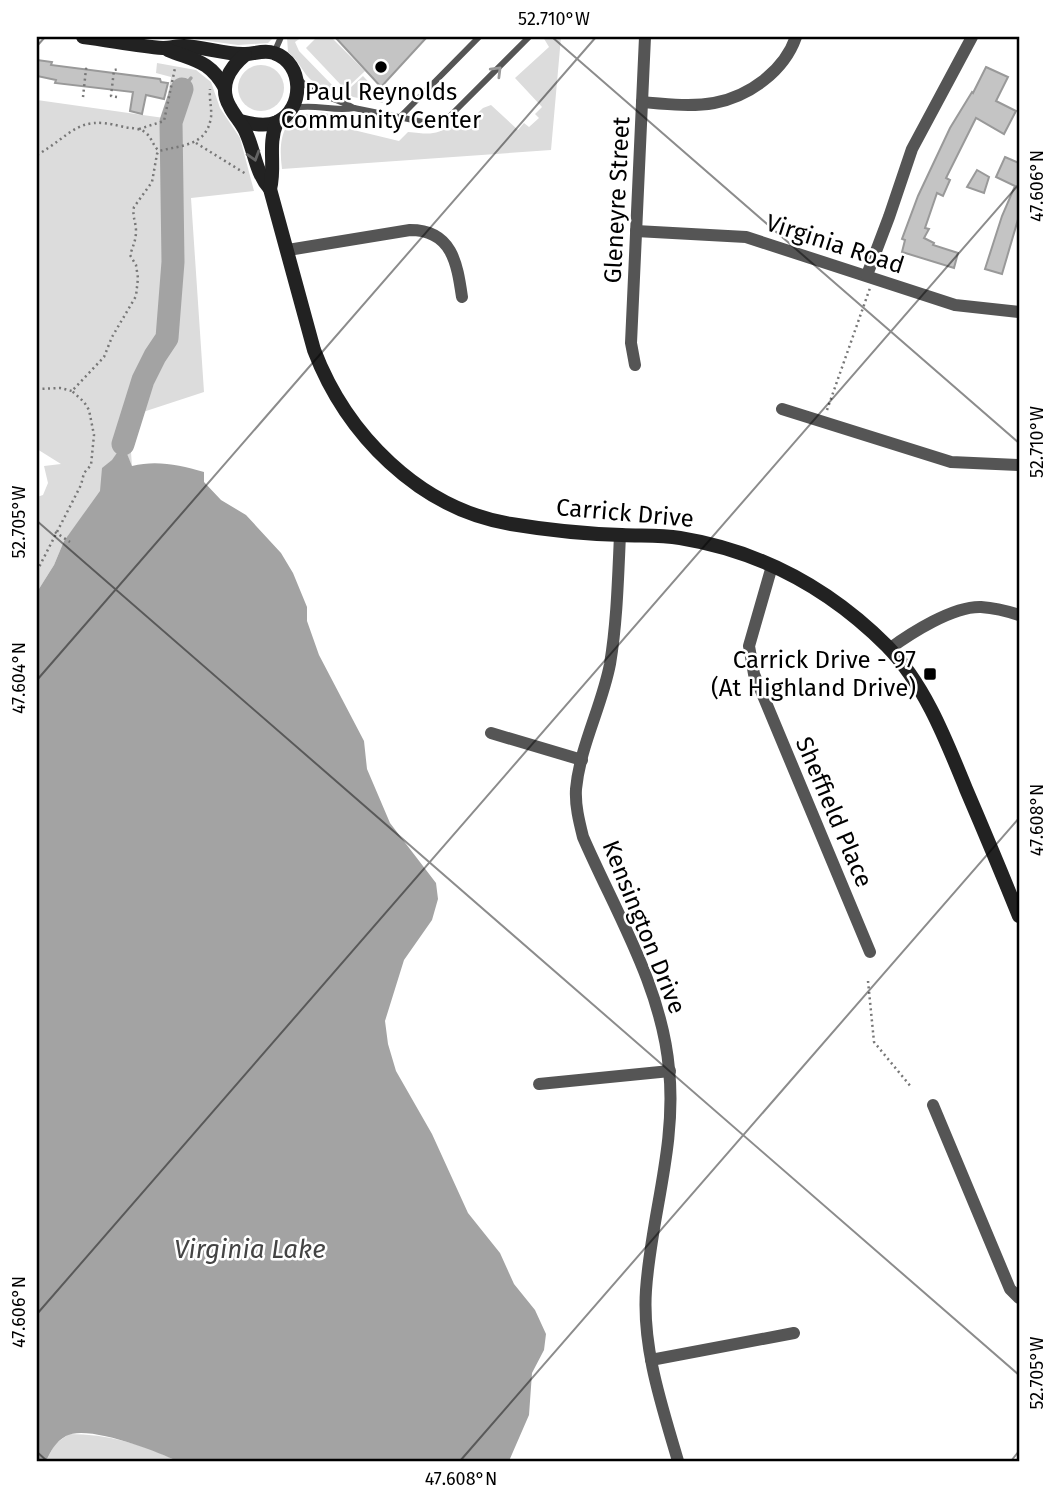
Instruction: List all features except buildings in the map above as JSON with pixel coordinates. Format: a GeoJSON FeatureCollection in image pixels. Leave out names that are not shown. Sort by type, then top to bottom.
{"type":"FeatureCollection","features":[{"type":"Feature","properties":{"kind":"street","name":"Carrick Drive"},"geometry":{"type":"LineString","coordinates":[[83,37],[164,48],[200,60],[211,69],[217,88],[225,96],[247,133],[261,178],[270,189],[314,350],[332,392],[349,418],[388,462],[429,492],[482,517],[522,526],[680,538],[734,551],[792,574],[829,597],[889,649],[924,698],[941,728],[1019,916]]}},
{"type":"Feature","properties":{"kind":"street","name":"Gleneyre Street"},"geometry":{"type":"LineString","coordinates":[[635,365],[631,343],[644,37]]}},
{"type":"Feature","properties":{"kind":"street"},"geometry":{"type":"LineString","coordinates":[[642,103],[713,103],[739,95],[769,77],[791,52],[796,37]]}},
{"type":"Feature","properties":{"kind":"street"},"geometry":{"type":"LineString","coordinates":[[868,281],[912,149],[972,37]]}},
{"type":"Feature","properties":{"kind":"street","name":"Carrick Drive"},"geometry":{"type":"LineString","coordinates":[[164,48],[185,46],[245,55],[257,51],[274,53]]}},
{"type":"Feature","properties":{"kind":"street"},"geometry":{"type":"LineString","coordinates":[[240,121],[250,124],[276,122],[292,109],[296,97],[296,75],[291,66],[274,53]]}},
{"type":"Feature","properties":{"kind":"street"},"geometry":{"type":"LineString","coordinates":[[217,88],[235,63],[245,55]]}},
{"type":"Feature","properties":{"kind":"street","name":"Carrick Drive"},"geometry":{"type":"LineString","coordinates":[[270,189],[274,176],[270,146],[276,122]]}},
{"type":"Feature","properties":{"kind":"street"},"geometry":{"type":"LineString","coordinates":[[288,250],[410,230],[430,233],[441,239],[454,258],[462,297]]}},
{"type":"Feature","properties":{"kind":"street","name":"Virginia Road"},"geometry":{"type":"LineString","coordinates":[[636,231],[746,237],[868,281],[955,305],[1019,312]]}},
{"type":"Feature","properties":{"kind":"street"},"geometry":{"type":"LineString","coordinates":[[782,409],[951,462],[1019,465]]}},
{"type":"Feature","properties":{"kind":"street","name":"Kensington Drive"},"geometry":{"type":"LineString","coordinates":[[621,535],[609,667],[576,789],[580,825],[635,951],[655,1005],[664,1032],[670,1071],[669,1139],[645,1292],[651,1360],[678,1461]]}},
{"type":"Feature","properties":{"kind":"street","name":"Sheffield Place"},"geometry":{"type":"LineString","coordinates":[[772,566],[750,646],[752,666],[870,952]]}},
{"type":"Feature","properties":{"kind":"street"},"geometry":{"type":"LineString","coordinates":[[889,649],[939,620],[966,609],[979,607],[1019,615]]}},
{"type":"Feature","properties":{"kind":"street"},"geometry":{"type":"LineString","coordinates":[[491,733],[582,760]]}},
{"type":"Feature","properties":{"kind":"street"},"geometry":{"type":"LineString","coordinates":[[539,1084],[670,1071]]}},
{"type":"Feature","properties":{"kind":"street"},"geometry":{"type":"LineString","coordinates":[[933,1105],[1010,1289],[1019,1298]]}},
{"type":"Feature","properties":{"kind":"street"},"geometry":{"type":"LineString","coordinates":[[651,1360],[794,1332]]}},
{"type":"Feature","properties":{"kind":"lane"},"geometry":{"type":"LineString","coordinates":[[274,53],[281,37]]}},
{"type":"Feature","properties":{"kind":"lane"},"geometry":{"type":"LineString","coordinates":[[400,117],[479,37]]}},
{"type":"Feature","properties":{"kind":"lane"},"geometry":{"type":"LineString","coordinates":[[296,75],[315,93],[354,108],[433,124],[450,116],[529,37]]}},
{"type":"Feature","properties":{"kind":"lane"},"geometry":{"type":"LineString","coordinates":[[292,109],[306,105],[340,111],[354,108]]}},
{"type":"Feature","properties":{"kind":"path"},"geometry":{"type":"LineString","coordinates":[[37,155],[77,127],[89,122],[139,128],[164,121],[176,62]]}},
{"type":"Feature","properties":{"kind":"path"},"geometry":{"type":"LineString","coordinates":[[83,97],[86,69],[89,66]]}},
{"type":"Feature","properties":{"kind":"path"},"geometry":{"type":"LineString","coordinates":[[117,97],[111,96],[114,70],[118,69]]}},
{"type":"Feature","properties":{"kind":"path"},"geometry":{"type":"LineString","coordinates":[[159,151],[196,143],[207,131],[217,88]]}},
{"type":"Feature","properties":{"kind":"path"},"geometry":{"type":"LineString","coordinates":[[139,128],[148,134],[159,151]]}},
{"type":"Feature","properties":{"kind":"path"},"geometry":{"type":"LineString","coordinates":[[196,143],[247,176]]}},
{"type":"Feature","properties":{"kind":"path"},"geometry":{"type":"LineString","coordinates":[[72,391],[104,358],[112,337],[136,296],[138,278],[136,265],[130,255],[136,241],[132,212],[152,181],[159,151]]}},
{"type":"Feature","properties":{"kind":"path"},"geometry":{"type":"LineString","coordinates":[[230,163],[239,161]]}},
{"type":"Feature","properties":{"kind":"path"},"geometry":{"type":"LineString","coordinates":[[827,410],[868,281]]}},
{"type":"Feature","properties":{"kind":"path"},"geometry":{"type":"LineString","coordinates":[[37,389],[60,388],[72,391],[89,410],[94,435],[91,465],[84,473],[81,485],[37,571]]}},
{"type":"Feature","properties":{"kind":"path"},"geometry":{"type":"LineString","coordinates":[[55,532],[70,542]]}},
{"type":"Feature","properties":{"kind":"path"},"geometry":{"type":"LineString","coordinates":[[868,981],[874,1042],[912,1088]]}},
{"type":"Feature","properties":{"kind":"shaded area"},"geometry":{"type":"Polygon","coordinates":[[[179,37],[274,37],[268,43],[238,45],[179,37]]]}},
{"type":"Feature","properties":{"kind":"shaded area"},"geometry":{"type":"Polygon","coordinates":[[[287,37],[302,37],[295,42],[299,51],[333,86],[350,88],[363,76],[377,91],[383,103],[344,95],[316,84],[288,52],[287,37]]]}},
{"type":"Feature","properties":{"kind":"shaded area"},"geometry":{"type":"Polygon","coordinates":[[[317,37],[331,37],[365,71],[349,86],[341,85],[306,48],[317,37]]]}},
{"type":"Feature","properties":{"kind":"shaded area"},"geometry":{"type":"Polygon","coordinates":[[[543,37],[561,37],[551,150],[282,169],[281,147],[285,129],[297,117],[307,114],[321,112],[337,116],[337,126],[399,141],[408,132],[432,133],[455,124],[461,129],[483,108],[491,105],[518,130],[524,123],[529,127],[539,118],[535,114],[542,107],[515,78],[549,47],[543,37]]]}},
{"type":"Feature","properties":{"kind":"shaded area"},"geometry":{"type":"Polygon","coordinates":[[[157,63],[196,70],[211,82],[220,108],[240,138],[254,191],[191,198],[204,392],[143,412],[131,452],[132,466],[122,444],[113,460],[120,466],[64,541],[54,565],[37,592],[37,497],[43,495],[48,483],[44,466],[61,464],[37,449],[37,100],[164,118],[171,77],[156,73],[157,63]]]}},
{"type":"Feature","properties":{"kind":"shaded area"},"geometry":{"type":"Polygon","coordinates":[[[261,65],[277,72],[284,88],[277,104],[261,111],[245,104],[238,88],[245,72],[261,65]]]}},
{"type":"Feature","properties":{"kind":"shaded area"},"geometry":{"type":"Polygon","coordinates":[[[69,1434],[124,1441],[177,1461],[46,1461],[55,1444],[69,1434]]]}},
{"type":"Feature","properties":{"kind":"water","name":"Virginia Lake"},"geometry":{"type":"Polygon","coordinates":[[[123,444],[132,466],[168,464],[204,472],[204,482],[221,500],[246,515],[281,553],[293,573],[307,607],[307,621],[319,655],[364,741],[367,769],[390,823],[436,883],[438,899],[432,920],[404,960],[385,1021],[396,1071],[432,1134],[468,1213],[500,1253],[514,1284],[535,1310],[546,1334],[544,1350],[532,1373],[529,1415],[509,1461],[177,1461],[121,1440],[76,1433],[59,1441],[46,1461],[37,1461],[37,592],[54,565],[64,541],[100,491],[102,468],[112,460],[123,444]]]}},
{"type":"Feature","properties":{"kind":"waterway"},"geometry":{"type":"LineString","coordinates":[[182,89],[191,78]]}},
{"type":"Feature","properties":{"kind":"waterway"},"geometry":{"type":"LineString","coordinates":[[123,444],[143,380],[167,338],[173,262],[171,122],[182,89]]}},
{"type":"Feature","properties":{"kind":"place","name":"Paul Reynolds Community Center"},"geometry":{"type":"Point","coordinates":[381,67]}},
{"type":"Feature","properties":{"kind":"place","name":"Carrick Drive - 97 (At Highland Drive)"},"geometry":{"type":"Point","coordinates":[930,674]}}]}
